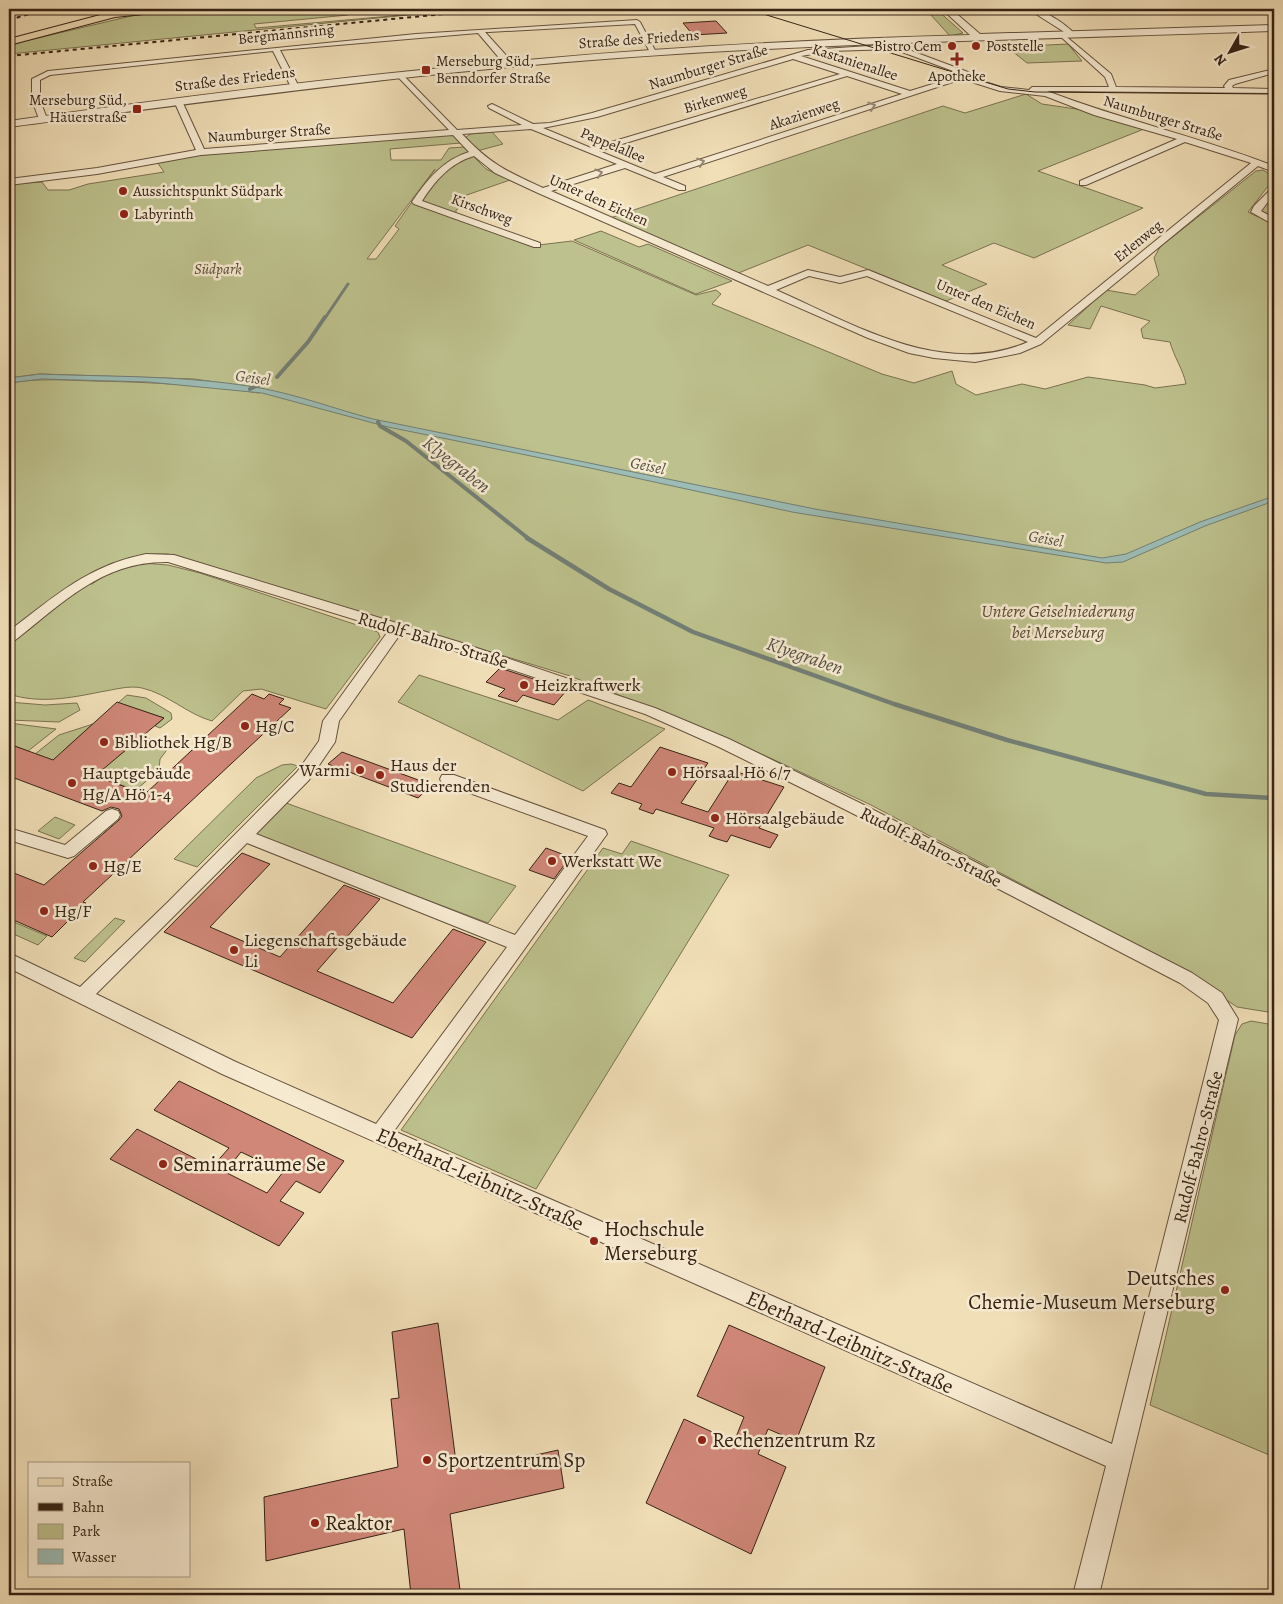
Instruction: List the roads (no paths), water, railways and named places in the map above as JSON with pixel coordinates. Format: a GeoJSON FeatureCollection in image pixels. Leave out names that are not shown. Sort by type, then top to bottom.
{"type":"FeatureCollection","features":[{"type":"Feature","properties":{"kind":"main road"},"geometry":{"type":"LineString","coordinates":[[9,38],[115,9]]}},
{"type":"Feature","properties":{"kind":"main road"},"geometry":{"type":"LineString","coordinates":[[102,13],[120,9]]}},
{"type":"Feature","properties":{"kind":"main road"},"geometry":{"type":"LineString","coordinates":[[9,42],[134,9]]}},
{"type":"Feature","properties":{"kind":"main road"},"geometry":{"type":"LineString","coordinates":[[60,28],[162,9]]}},
{"type":"Feature","properties":{"kind":"street"},"geometry":{"type":"LineString","coordinates":[[946,9],[979,38]]}},
{"type":"Feature","properties":{"kind":"street"},"geometry":{"type":"LineString","coordinates":[[1031,9],[1058,24],[1108,76],[1114,89]]}},
{"type":"Feature","properties":{"kind":"street","name":"Bergmannsring"},"geometry":{"type":"LineString","coordinates":[[43,119],[36,102],[34,89],[36,79],[48,73],[276,49],[480,31],[637,22],[654,52]]}},
{"type":"Feature","properties":{"kind":"street","name":"Straße des Friedens"},"geometry":{"type":"LineString","coordinates":[[9,124],[178,101],[401,75],[654,52],[883,41],[1274,28]]}},
{"type":"Feature","properties":{"kind":"street"},"geometry":{"type":"LineString","coordinates":[[480,31],[509,64]]}},
{"type":"Feature","properties":{"kind":"street","name":"Naumburger Straße"},"geometry":{"type":"LineString","coordinates":[[883,41],[893,47],[985,79],[1043,92],[1274,169]]}},
{"type":"Feature","properties":{"kind":"street","name":"Naumburger Straße"},"geometry":{"type":"LineString","coordinates":[[9,182],[98,171],[201,152],[533,127],[594,115],[792,56],[830,49],[893,47]]}},
{"type":"Feature","properties":{"kind":"street"},"geometry":{"type":"LineString","coordinates":[[276,49],[295,87]]}},
{"type":"Feature","properties":{"kind":"street","name":"Kastanienallee"},"geometry":{"type":"LineString","coordinates":[[792,56],[910,94]]}},
{"type":"Feature","properties":{"kind":"street"},"geometry":{"type":"LineString","coordinates":[[1230,90],[1228,86],[1232,82],[1274,71]]}},
{"type":"Feature","properties":{"kind":"street","name":"Birkenweg"},"geometry":{"type":"LineString","coordinates":[[590,151],[847,74]]}},
{"type":"Feature","properties":{"kind":"street","name":"Unter den Eichen"},"geometry":{"type":"LineString","coordinates":[[401,75],[455,133],[498,172],[891,344],[935,357],[980,358],[1002,356],[1020,351],[1037,342]]}},
{"type":"Feature","properties":{"kind":"street","name":"Naumburger Straße"},"geometry":{"type":"LineString","coordinates":[[962,77],[1000,89],[1043,92],[1114,89],[1274,91]]}},
{"type":"Feature","properties":{"kind":"street","name":"Akazienweg"},"geometry":{"type":"LineString","coordinates":[[654,178],[962,77]]}},
{"type":"Feature","properties":{"kind":"street"},"geometry":{"type":"LineString","coordinates":[[178,101],[201,152]]}},
{"type":"Feature","properties":{"kind":"street"},"geometry":{"type":"LineString","coordinates":[[492,106],[533,127]]}},
{"type":"Feature","properties":{"kind":"street","name":"Pappelallee"},"geometry":{"type":"LineString","coordinates":[[533,127],[682,188]]}},
{"type":"Feature","properties":{"kind":"street"},"geometry":{"type":"LineString","coordinates":[[1084,183],[1185,140]]}},
{"type":"Feature","properties":{"kind":"street","name":"Kirschweg"},"geometry":{"type":"LineString","coordinates":[[475,153],[449,164],[431,182],[417,202],[537,245]]}},
{"type":"Feature","properties":{"kind":"street","name":"Erlenweg"},"geometry":{"type":"LineString","coordinates":[[1037,342],[1253,168],[1256,162]]}},
{"type":"Feature","properties":{"kind":"street"},"geometry":{"type":"LineString","coordinates":[[541,191],[624,165]]}},
{"type":"Feature","properties":{"kind":"street"},"geometry":{"type":"LineString","coordinates":[[1274,189],[1257,208],[1256,212],[1274,222]]}},
{"type":"Feature","properties":{"kind":"street","name":"Unter den Eichen"},"geometry":{"type":"LineString","coordinates":[[768,290],[808,273],[840,280],[863,273],[875,274],[1037,342]]}},
{"type":"Feature","properties":{"kind":"street","name":"Rudolf-Bahro-Straße"},"geometry":{"type":"LineString","coordinates":[[9,638],[92,575],[132,558],[151,556],[169,558],[454,645],[650,711],[724,743],[863,811],[1177,974],[1215,998],[1229,1018],[1086,1595]]}},
{"type":"Feature","properties":{"kind":"street"},"geometry":{"type":"LineString","coordinates":[[82,996],[303,776],[327,742],[331,721],[397,629]]}},
{"type":"Feature","properties":{"kind":"street"},"geometry":{"type":"LineString","coordinates":[[380,1134],[599,834],[448,779]]}},
{"type":"Feature","properties":{"kind":"street"},"geometry":{"type":"LineString","coordinates":[[9,834],[68,852],[112,815]]}},
{"type":"Feature","properties":{"kind":"street"},"geometry":{"type":"LineString","coordinates":[[244,836],[519,944]]}},
{"type":"Feature","properties":{"kind":"street","name":"Eberhard-Leibnitz-Straße"},"geometry":{"type":"LineString","coordinates":[[9,960],[229,1068],[1120,1460]]}},
{"type":"Feature","properties":{"kind":"water"},"geometry":{"type":"Polygon","coordinates":[[[40,374],[150,377],[260,388],[303,398],[373,419],[815,509],[1102,558],[1126,554],[1200,522],[1274,496],[1274,501],[1205,526],[1123,562],[1106,563],[792,512],[388,427],[262,393],[148,382],[42,379],[9,383],[9,378],[40,374]]]}},
{"type":"Feature","properties":{"kind":"waterway"},"geometry":{"type":"LineString","coordinates":[[325,318],[348,284]]}},
{"type":"Feature","properties":{"kind":"waterway"},"geometry":{"type":"LineString","coordinates":[[277,377],[308,342],[325,317]]}},
{"type":"Feature","properties":{"kind":"waterway","name":"Geisel"},"geometry":{"type":"LineString","coordinates":[[250,389],[260,384]]}},
{"type":"Feature","properties":{"kind":"waterway","name":"Klyegraben"},"geometry":{"type":"LineString","coordinates":[[378,422],[380,426],[406,441],[529,539]]}},
{"type":"Feature","properties":{"kind":"waterway","name":"Klyegraben"},"geometry":{"type":"LineString","coordinates":[[527,538],[609,589],[693,632],[894,704],[1007,740],[1206,794],[1274,798]]}},
{"type":"Feature","properties":{"kind":"tram line"},"geometry":{"type":"LineString","coordinates":[[747,9],[1008,89],[1035,92],[1274,94]]}},
{"type":"Feature","properties":{"kind":"railway"},"geometry":{"type":"LineString","coordinates":[[9,20],[46,9]]}},
{"type":"Feature","properties":{"kind":"railway"},"geometry":{"type":"LineString","coordinates":[[9,56],[496,9]]}},
{"type":"Feature","properties":{"kind":"place","name":"Bistro Cem"},"geometry":{"type":"Point","coordinates":[952,46]}},
{"type":"Feature","properties":{"kind":"place","name":"Poststelle"},"geometry":{"type":"Point","coordinates":[976,46]}},
{"type":"Feature","properties":{"kind":"place","name":"Apotheke"},"geometry":{"type":"Point","coordinates":[957,59]}},
{"type":"Feature","properties":{"kind":"place","name":"Merseburg Süd, Benndorfer Straße"},"geometry":{"type":"Point","coordinates":[426,70]}},
{"type":"Feature","properties":{"kind":"place","name":"Merseburg Süd, Häuerstraße"},"geometry":{"type":"Point","coordinates":[137,109]}},
{"type":"Feature","properties":{"kind":"place","name":"Aussichtspunkt Südpark"},"geometry":{"type":"Point","coordinates":[123,191]}},
{"type":"Feature","properties":{"kind":"place","name":"Labyrinth"},"geometry":{"type":"Point","coordinates":[124,214]}},
{"type":"Feature","properties":{"kind":"place","name":"Heizkraftwerk"},"geometry":{"type":"Point","coordinates":[524,685]}},
{"type":"Feature","properties":{"kind":"place","name":"Hg/C"},"geometry":{"type":"Point","coordinates":[245,726]}},
{"type":"Feature","properties":{"kind":"place","name":"Bibliothek Hg/B"},"geometry":{"type":"Point","coordinates":[104,742]}},
{"type":"Feature","properties":{"kind":"place","name":"Warmi"},"geometry":{"type":"Point","coordinates":[360,770]}},
{"type":"Feature","properties":{"kind":"place","name":"Hörsaal Hö 6/7"},"geometry":{"type":"Point","coordinates":[672,772]}},
{"type":"Feature","properties":{"kind":"place","name":"Haus der Studierenden"},"geometry":{"type":"Point","coordinates":[380,775]}},
{"type":"Feature","properties":{"kind":"place","name":"Hauptgebäude Hg/A Hö 1-4"},"geometry":{"type":"Point","coordinates":[72,783]}},
{"type":"Feature","properties":{"kind":"place","name":"Hörsaalgebäude"},"geometry":{"type":"Point","coordinates":[715,818]}},
{"type":"Feature","properties":{"kind":"place","name":"Werkstatt We"},"geometry":{"type":"Point","coordinates":[552,861]}},
{"type":"Feature","properties":{"kind":"place","name":"Hg/E"},"geometry":{"type":"Point","coordinates":[93,866]}},
{"type":"Feature","properties":{"kind":"place","name":"Hg/F"},"geometry":{"type":"Point","coordinates":[44,911]}},
{"type":"Feature","properties":{"kind":"place","name":"Liegenschaftsgebäude Li"},"geometry":{"type":"Point","coordinates":[234,950]}},
{"type":"Feature","properties":{"kind":"place","name":"Seminarräume Se"},"geometry":{"type":"Point","coordinates":[163,1164]}},
{"type":"Feature","properties":{"kind":"place","name":"Hochschule Merseburg"},"geometry":{"type":"Point","coordinates":[594,1241]}},
{"type":"Feature","properties":{"kind":"place","name":"Deutsches Chemie-Museum Merseburg"},"geometry":{"type":"Point","coordinates":[1225,1290]}},
{"type":"Feature","properties":{"kind":"place","name":"Rechenzentrum Rz"},"geometry":{"type":"Point","coordinates":[702,1440]}},
{"type":"Feature","properties":{"kind":"place","name":"Sportzentrum Sp"},"geometry":{"type":"Point","coordinates":[427,1460]}},
{"type":"Feature","properties":{"kind":"place","name":"Reaktor"},"geometry":{"type":"Point","coordinates":[315,1523]}},
{"type":"Feature","properties":{"kind":"park label","name":"Südpark"},"geometry":{"type":"Point","coordinates":[218,269]}},
{"type":"Feature","properties":{"kind":"park label","name":"Untere Geiselniederung bei Merseburg"},"geometry":{"type":"Point","coordinates":[1058,621]}}]}
